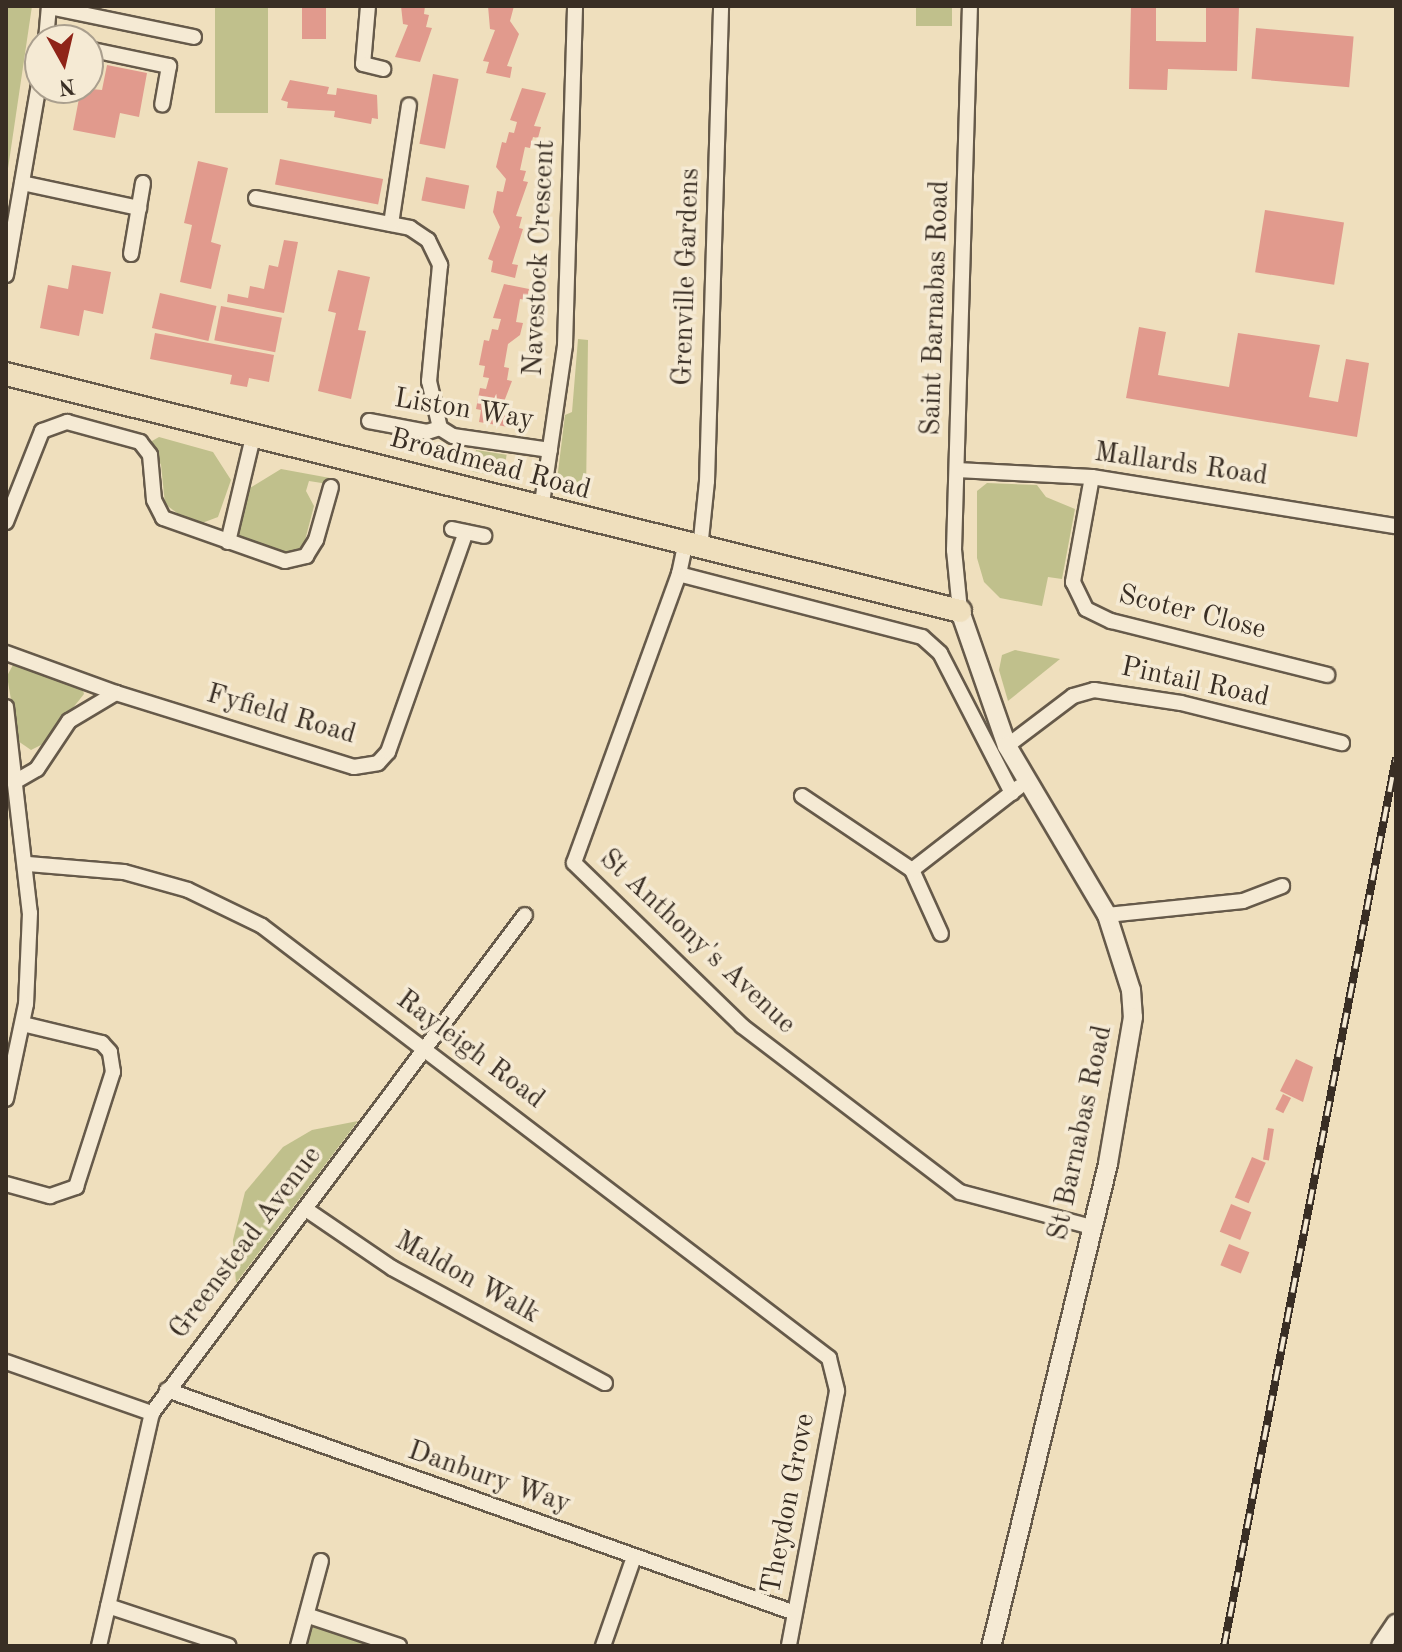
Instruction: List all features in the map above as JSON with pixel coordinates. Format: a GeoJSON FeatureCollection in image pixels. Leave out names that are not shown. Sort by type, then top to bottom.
{"type":"FeatureCollection","features":[{"type":"Feature","properties":{"kind":"main road","name":"Broadmead Road"},"geometry":{"type":"LineString","coordinates":[[6,374],[541,510],[960,611]]}},
{"type":"Feature","properties":{"kind":"street"},"geometry":{"type":"LineString","coordinates":[[368,6],[363,64],[383,69]]}},
{"type":"Feature","properties":{"kind":"street","name":"Navestock Crescent"},"geometry":{"type":"LineString","coordinates":[[541,510],[565,345],[575,6]]}},
{"type":"Feature","properties":{"kind":"street","name":"Grenville Gardens"},"geometry":{"type":"LineString","coordinates":[[692,547],[707,481],[721,6]]}},
{"type":"Feature","properties":{"kind":"street","name":"Saint Barnabas Road"},"geometry":{"type":"LineString","coordinates":[[960,611],[954,581],[970,6]]}},
{"type":"Feature","properties":{"kind":"street"},"geometry":{"type":"LineString","coordinates":[[49,7],[194,37]]}},
{"type":"Feature","properties":{"kind":"street"},"geometry":{"type":"LineString","coordinates":[[104,52],[169,66],[162,104]]}},
{"type":"Feature","properties":{"kind":"street"},"geometry":{"type":"LineString","coordinates":[[6,275],[36,104]]}},
{"type":"Feature","properties":{"kind":"street"},"geometry":{"type":"LineString","coordinates":[[391,224],[409,105]]}},
{"type":"Feature","properties":{"kind":"street"},"geometry":{"type":"LineString","coordinates":[[22,183],[139,208]]}},
{"type":"Feature","properties":{"kind":"street"},"geometry":{"type":"LineString","coordinates":[[131,254],[143,183]]}},
{"type":"Feature","properties":{"kind":"street"},"geometry":{"type":"LineString","coordinates":[[256,198],[391,224],[428,240],[440,265],[429,381],[440,428]]}},
{"type":"Feature","properties":{"kind":"street","name":"Liston Way"},"geometry":{"type":"LineString","coordinates":[[369,421],[427,432],[440,428],[453,436],[550,450]]}},
{"type":"Feature","properties":{"kind":"street"},"geometry":{"type":"LineString","coordinates":[[6,522],[42,431],[67,422],[134,437],[150,455],[154,500],[163,518],[285,561],[306,556],[316,540],[331,487]]}},
{"type":"Feature","properties":{"kind":"street"},"geometry":{"type":"LineString","coordinates":[[228,542],[253,437]]}},
{"type":"Feature","properties":{"kind":"street","name":"Mallards Road"},"geometry":{"type":"LineString","coordinates":[[957,470],[1092,477],[1396,526]]}},
{"type":"Feature","properties":{"kind":"street","name":"Scoter Close"},"geometry":{"type":"LineString","coordinates":[[1092,477],[1073,582],[1086,609],[1111,621],[1327,675]]}},
{"type":"Feature","properties":{"kind":"street","name":"Fyfield Road"},"geometry":{"type":"LineString","coordinates":[[6,653],[116,693],[354,767],[378,763],[388,752],[459,530],[484,536]]}},
{"type":"Feature","properties":{"kind":"street","name":"St Anthony's Avenue"},"geometry":{"type":"LineString","coordinates":[[692,547],[679,574],[574,863],[742,1026],[960,1192],[1092,1227]]}},
{"type":"Feature","properties":{"kind":"street"},"geometry":{"type":"LineString","coordinates":[[679,574],[922,637],[940,653],[1019,787],[912,870]]}},
{"type":"Feature","properties":{"kind":"street","name":"St Barnabas Road"},"geometry":{"type":"LineString","coordinates":[[960,611],[1019,787],[1107,915],[1131,990],[1133,1017],[1117,1118],[991,1646]]}},
{"type":"Feature","properties":{"kind":"street","name":"Pintail Road"},"geometry":{"type":"LineString","coordinates":[[1007,746],[1073,696],[1094,690],[1181,703],[1342,743]]}},
{"type":"Feature","properties":{"kind":"street"},"geometry":{"type":"LineString","coordinates":[[18,780],[37,769],[69,721],[116,693]]}},
{"type":"Feature","properties":{"kind":"street"},"geometry":{"type":"LineString","coordinates":[[6,707],[28,864],[30,913],[23,1024],[6,1099]]}},
{"type":"Feature","properties":{"kind":"street"},"geometry":{"type":"LineString","coordinates":[[802,796],[912,870],[941,934]]}},
{"type":"Feature","properties":{"kind":"street","name":"Rayleigh Road"},"geometry":{"type":"LineString","coordinates":[[28,864],[124,872],[188,890],[262,926],[817,1349],[835,1372]]}},
{"type":"Feature","properties":{"kind":"street"},"geometry":{"type":"LineString","coordinates":[[1107,915],[1243,901],[1282,886]]}},
{"type":"Feature","properties":{"kind":"street","name":"Greenstead Avenue"},"geometry":{"type":"LineString","coordinates":[[99,1646],[152,1413],[525,915]]}},
{"type":"Feature","properties":{"kind":"street"},"geometry":{"type":"LineString","coordinates":[[6,1184],[50,1196],[76,1187],[113,1072],[110,1052],[102,1043],[23,1024]]}},
{"type":"Feature","properties":{"kind":"street","name":"Maldon Walk"},"geometry":{"type":"LineString","coordinates":[[307,1210],[392,1268],[605,1383]]}},
{"type":"Feature","properties":{"kind":"street"},"geometry":{"type":"LineString","coordinates":[[6,1362],[152,1413]]}},
{"type":"Feature","properties":{"kind":"street","name":"Theydon Grove"},"geometry":{"type":"LineString","coordinates":[[789,1646],[837,1391],[835,1372]]}},
{"type":"Feature","properties":{"kind":"street","name":"Danbury Way"},"geometry":{"type":"LineString","coordinates":[[167,1390],[795,1613]]}},
{"type":"Feature","properties":{"kind":"street"},"geometry":{"type":"LineString","coordinates":[[603,1646],[634,1557]]}},
{"type":"Feature","properties":{"kind":"street"},"geometry":{"type":"LineString","coordinates":[[298,1646],[309,1616],[306,1607],[321,1561]]}},
{"type":"Feature","properties":{"kind":"street"},"geometry":{"type":"LineString","coordinates":[[108,1606],[229,1646]]}},
{"type":"Feature","properties":{"kind":"street"},"geometry":{"type":"LineString","coordinates":[[309,1616],[399,1646]]}},
{"type":"Feature","properties":{"kind":"street"},"geometry":{"type":"LineString","coordinates":[[1381,1646],[1396,1624]]}},
{"type":"Feature","properties":{"kind":"green space"},"geometry":{"type":"Polygon","coordinates":[[[6,6],[32,6],[29,24],[24,24],[24,60],[6,182],[6,6]]]}},
{"type":"Feature","properties":{"kind":"green space"},"geometry":{"type":"Polygon","coordinates":[[[215,6],[268,6],[268,113],[215,113],[215,6]]]}},
{"type":"Feature","properties":{"kind":"green space"},"geometry":{"type":"Polygon","coordinates":[[[916,6],[952,6],[952,26],[916,26],[916,6]]]}},
{"type":"Feature","properties":{"kind":"green space"},"geometry":{"type":"Polygon","coordinates":[[[578,339],[588,340],[586,496],[557,480],[565,415],[572,412],[578,339]]]}},
{"type":"Feature","properties":{"kind":"green space"},"geometry":{"type":"Polygon","coordinates":[[[159,437],[213,452],[231,480],[218,517],[202,523],[185,519],[165,504],[161,465],[152,441],[159,437]]]}},
{"type":"Feature","properties":{"kind":"green space"},"geometry":{"type":"Polygon","coordinates":[[[476,450],[507,455],[503,477],[473,472],[476,450]]]}},
{"type":"Feature","properties":{"kind":"green space"},"geometry":{"type":"Polygon","coordinates":[[[281,469],[330,478],[328,484],[309,481],[306,491],[314,506],[303,548],[294,555],[242,540],[236,533],[250,488],[281,469]]]}},
{"type":"Feature","properties":{"kind":"green space"},"geometry":{"type":"Polygon","coordinates":[[[987,483],[1037,485],[1046,497],[1075,509],[1062,579],[1048,577],[1042,606],[1000,598],[984,582],[977,558],[977,491],[987,483]]]}},
{"type":"Feature","properties":{"kind":"green space"},"geometry":{"type":"Polygon","coordinates":[[[1015,650],[1060,659],[1008,701],[999,670],[1002,655],[1015,650]]]}},
{"type":"Feature","properties":{"kind":"green space"},"geometry":{"type":"Polygon","coordinates":[[[14,663],[82,687],[84,694],[45,743],[31,750],[18,741],[7,676],[14,663]]]}},
{"type":"Feature","properties":{"kind":"green space"},"geometry":{"type":"Polygon","coordinates":[[[358,1121],[236,1283],[233,1240],[245,1192],[283,1147],[312,1130],[358,1121]]]}},
{"type":"Feature","properties":{"kind":"green space"},"geometry":{"type":"Polygon","coordinates":[[[311,1622],[379,1646],[302,1646],[311,1622]]]}},
{"type":"Feature","properties":{"kind":"building"},"geometry":{"type":"Polygon","coordinates":[[[302,6],[326,6],[326,39],[302,39],[302,6]]]}},
{"type":"Feature","properties":{"kind":"building"},"geometry":{"type":"Polygon","coordinates":[[[401,6],[425,6],[424,14],[429,15],[426,27],[432,28],[420,62],[395,57],[408,25],[403,24],[401,6]]]}},
{"type":"Feature","properties":{"kind":"building"},"geometry":{"type":"Polygon","coordinates":[[[488,6],[514,6],[510,21],[519,34],[507,66],[512,67],[510,78],[486,73],[489,62],[483,61],[495,30],[490,29],[488,6]]]}},
{"type":"Feature","properties":{"kind":"building"},"geometry":{"type":"Polygon","coordinates":[[[1131,6],[1156,6],[1156,41],[1206,42],[1206,6],[1239,6],[1237,71],[1168,69],[1167,90],[1129,89],[1131,6]]]}},
{"type":"Feature","properties":{"kind":"building"},"geometry":{"type":"Polygon","coordinates":[[[1256,28],[1354,37],[1349,87],[1252,79],[1256,28]]]}},
{"type":"Feature","properties":{"kind":"building"},"geometry":{"type":"Polygon","coordinates":[[[107,65],[147,73],[139,117],[120,113],[115,138],[73,130],[78,104],[104,104],[107,65]]]}},
{"type":"Feature","properties":{"kind":"building"},"geometry":{"type":"Polygon","coordinates":[[[433,74],[459,79],[445,149],[419,144],[433,74]]]}},
{"type":"Feature","properties":{"kind":"building"},"geometry":{"type":"Polygon","coordinates":[[[290,80],[329,87],[327,94],[336,95],[337,88],[377,95],[378,119],[372,118],[371,124],[334,117],[335,111],[287,108],[288,102],[281,100],[290,80]]]}},
{"type":"Feature","properties":{"kind":"building"},"geometry":{"type":"Polygon","coordinates":[[[522,88],[546,93],[534,126],[541,127],[538,138],[533,137],[530,148],[525,147],[520,170],[526,171],[523,181],[528,182],[516,216],[522,217],[519,228],[523,229],[512,264],[518,265],[515,278],[491,272],[493,261],[488,259],[500,227],[493,212],[497,191],[503,192],[506,179],[496,167],[502,142],[506,143],[509,132],[514,133],[517,122],[510,120],[522,88]]]}},
{"type":"Feature","properties":{"kind":"building"},"geometry":{"type":"Polygon","coordinates":[[[280,159],[383,179],[378,205],[275,185],[280,159]]]}},
{"type":"Feature","properties":{"kind":"building"},"geometry":{"type":"Polygon","coordinates":[[[198,161],[228,168],[211,242],[221,245],[211,289],[180,282],[192,225],[184,223],[198,161]]]}},
{"type":"Feature","properties":{"kind":"building"},"geometry":{"type":"Polygon","coordinates":[[[426,177],[469,185],[465,209],[421,201],[426,177]]]}},
{"type":"Feature","properties":{"kind":"building"},"geometry":{"type":"Polygon","coordinates":[[[1265,210],[1344,223],[1334,285],[1255,272],[1265,210]]]}},
{"type":"Feature","properties":{"kind":"building"},"geometry":{"type":"Polygon","coordinates":[[[284,240],[298,242],[284,313],[227,302],[228,294],[248,298],[250,286],[264,289],[269,265],[278,267],[284,240]]]}},
{"type":"Feature","properties":{"kind":"building"},"geometry":{"type":"Polygon","coordinates":[[[72,265],[111,272],[103,314],[84,310],[79,336],[40,328],[48,285],[68,289],[72,265]]]}},
{"type":"Feature","properties":{"kind":"building"},"geometry":{"type":"Polygon","coordinates":[[[338,270],[370,277],[358,330],[366,331],[351,399],[318,391],[336,313],[328,311],[338,270]]]}},
{"type":"Feature","properties":{"kind":"building"},"geometry":{"type":"Polygon","coordinates":[[[504,284],[529,289],[527,300],[520,299],[516,322],[523,323],[520,335],[508,344],[504,367],[509,368],[507,380],[512,381],[500,412],[516,419],[514,428],[479,422],[481,410],[476,409],[480,388],[486,389],[489,378],[483,377],[485,366],[479,365],[484,340],[489,341],[492,329],[498,330],[501,319],[493,318],[504,284]]]}},
{"type":"Feature","properties":{"kind":"building"},"geometry":{"type":"Polygon","coordinates":[[[160,293],[217,306],[208,341],[152,328],[160,293]]]}},
{"type":"Feature","properties":{"kind":"building"},"geometry":{"type":"Polygon","coordinates":[[[221,306],[282,318],[275,352],[214,340],[221,306]]]}},
{"type":"Feature","properties":{"kind":"building"},"geometry":{"type":"Polygon","coordinates":[[[1139,327],[1166,332],[1158,375],[1229,387],[1238,333],[1320,345],[1309,397],[1338,402],[1346,359],[1369,363],[1357,437],[1126,398],[1139,327]]]}},
{"type":"Feature","properties":{"kind":"building"},"geometry":{"type":"Polygon","coordinates":[[[155,333],[274,355],[269,382],[249,378],[247,387],[230,384],[232,375],[150,359],[155,333]]]}},
{"type":"Feature","properties":{"kind":"building"},"geometry":{"type":"Polygon","coordinates":[[[1296,1059],[1313,1067],[1303,1102],[1280,1091],[1296,1059]]]}},
{"type":"Feature","properties":{"kind":"building"},"geometry":{"type":"Polygon","coordinates":[[[1283,1094],[1291,1098],[1283,1113],[1275,1109],[1283,1094]]]}},
{"type":"Feature","properties":{"kind":"building"},"geometry":{"type":"Polygon","coordinates":[[[1268,1128],[1274,1129],[1269,1161],[1263,1160],[1268,1128]]]}},
{"type":"Feature","properties":{"kind":"building"},"geometry":{"type":"Polygon","coordinates":[[[1252,1157],[1266,1163],[1249,1203],[1235,1198],[1252,1157]]]}},
{"type":"Feature","properties":{"kind":"building"},"geometry":{"type":"Polygon","coordinates":[[[1231,1204],[1251,1212],[1240,1240],[1220,1232],[1231,1204]]]}},
{"type":"Feature","properties":{"kind":"building"},"geometry":{"type":"Polygon","coordinates":[[[1229,1244],[1249,1252],[1241,1274],[1220,1265],[1229,1244]]]}},
{"type":"Feature","properties":{"kind":"railway"},"geometry":{"type":"LineString","coordinates":[[1224,1646],[1396,758]]}}]}
